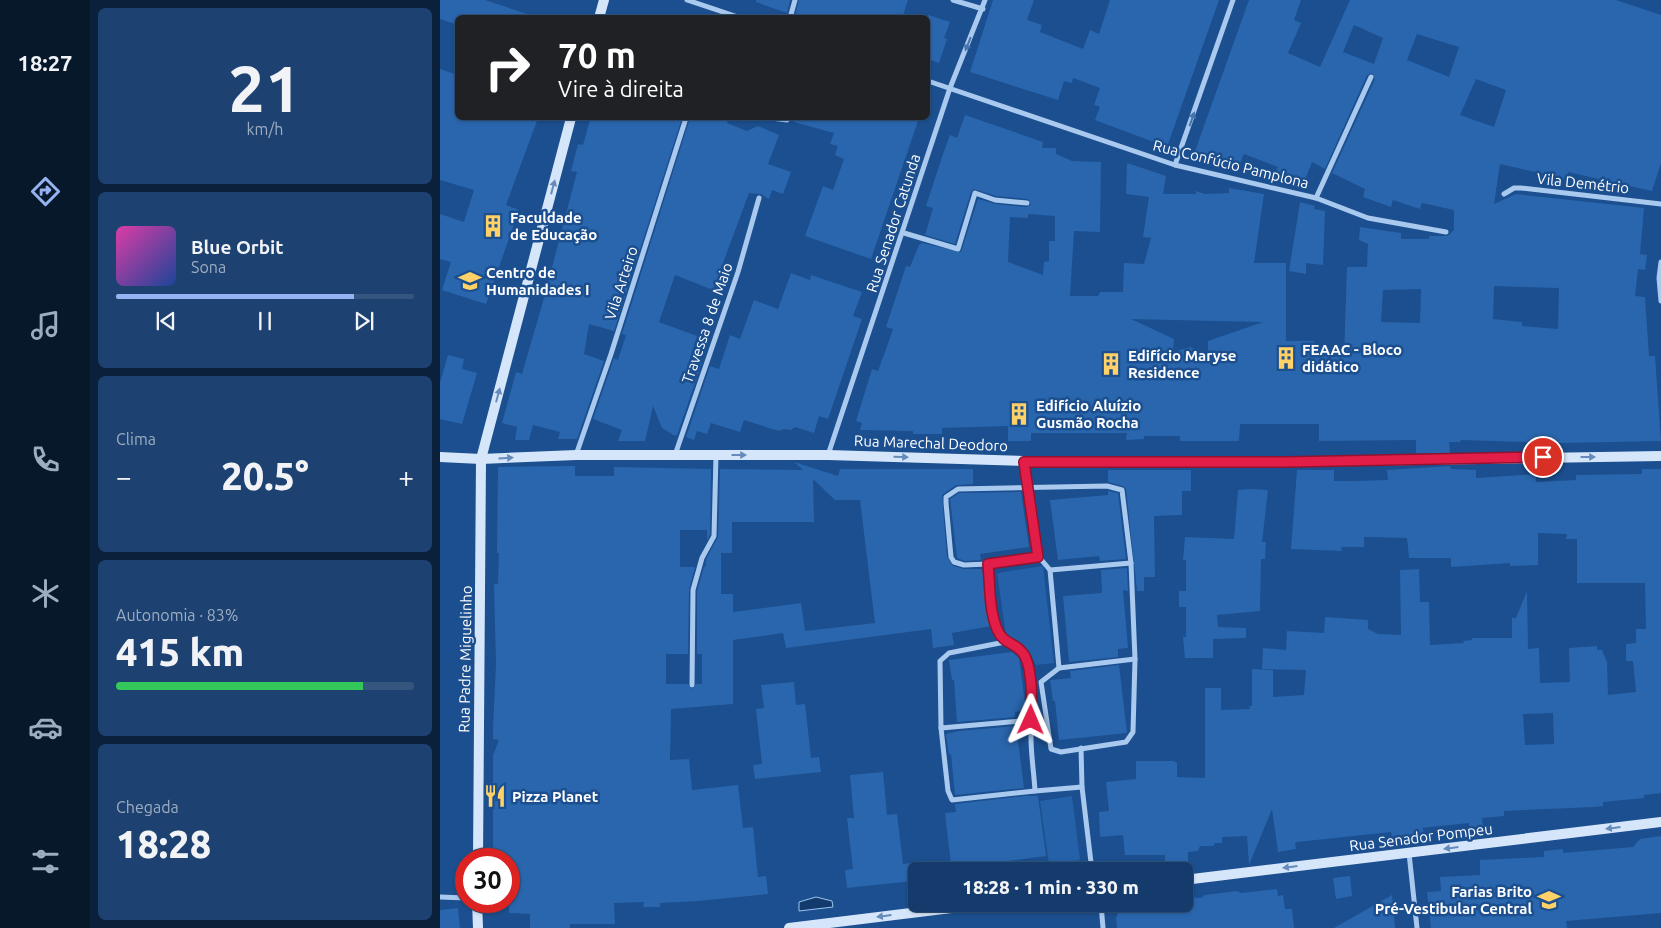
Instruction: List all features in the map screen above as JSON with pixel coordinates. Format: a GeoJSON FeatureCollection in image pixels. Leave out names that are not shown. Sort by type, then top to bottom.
{"type":"FeatureCollection","features":[{"type":"Feature","properties":{"kind":"street"},"geometry":{"type":"LineString","coordinates":[[600,15],[604,0]]}},
{"type":"Feature","properties":{"kind":"street"},"geometry":{"type":"LineString","coordinates":[[687,0],[732,15]]}},
{"type":"Feature","properties":{"kind":"street"},"geometry":{"type":"LineString","coordinates":[[791,15],[795,0]]}},
{"type":"Feature","properties":{"kind":"street"},"geometry":{"type":"LineString","coordinates":[[953,0],[983,9]]}},
{"type":"Feature","properties":{"kind":"street","name":"Rua Senador Catunda"},"geometry":{"type":"LineString","coordinates":[[828,455],[904,233],[950,88],[985,0]]}},
{"type":"Feature","properties":{"kind":"street"},"geometry":{"type":"LineString","coordinates":[[1175,165],[1233,0]]}},
{"type":"Feature","properties":{"kind":"street"},"geometry":{"type":"LineString","coordinates":[[1316,198],[1371,78]]}},
{"type":"Feature","properties":{"kind":"street","name":"Rua Confúcio Pamplona"},"geometry":{"type":"LineString","coordinates":[[930,82],[1175,165],[1316,198],[1368,218],[1446,232]]}},
{"type":"Feature","properties":{"kind":"street","name":"Rua Padre Miguelinho"},"geometry":{"type":"LineString","coordinates":[[478,848],[481,459],[570,120]]}},
{"type":"Feature","properties":{"kind":"street","name":"Vila Arteiro"},"geometry":{"type":"LineString","coordinates":[[576,455],[611,354],[685,120]]}},
{"type":"Feature","properties":{"kind":"street","name":"Vila Demétrio"},"geometry":{"type":"LineString","coordinates":[[1504,194],[1514,188],[1521,188],[1661,204]]}},
{"type":"Feature","properties":{"kind":"street"},"geometry":{"type":"LineString","coordinates":[[904,233],[958,249],[976,193],[995,200],[1027,203]]}},
{"type":"Feature","properties":{"kind":"street","name":"Travessa 8 de Maio"},"geometry":{"type":"LineString","coordinates":[[675,454],[738,272],[759,198]]}},
{"type":"Feature","properties":{"kind":"street"},"geometry":{"type":"LineString","coordinates":[[1661,262],[1659,278],[1661,301]]}},
{"type":"Feature","properties":{"kind":"street","name":"Rua Marechal Deodoro"},"geometry":{"type":"LineString","coordinates":[[440,457],[481,459],[576,455],[675,454],[828,455],[1024,462],[1287,462],[1661,456]]}},
{"type":"Feature","properties":{"kind":"street"},"geometry":{"type":"LineString","coordinates":[[692,685],[693,590],[696,573],[716,529],[716,455]]}},
{"type":"Feature","properties":{"kind":"street"},"geometry":{"type":"LineString","coordinates":[[1024,462],[1026,487],[1038,557],[1050,570],[1059,668]]}},
{"type":"Feature","properties":{"kind":"street"},"geometry":{"type":"LineString","coordinates":[[1038,557],[988,564],[959,564],[954,562],[946,496],[958,489],[1107,486],[1122,490],[1131,563],[1135,659],[1133,732],[1131,738],[1121,744],[1061,752],[1051,749],[1041,682],[1059,668],[1135,659]]}},
{"type":"Feature","properties":{"kind":"street"},"geometry":{"type":"LineString","coordinates":[[1050,570],[1131,563]]}},
{"type":"Feature","properties":{"kind":"street"},"geometry":{"type":"LineString","coordinates":[[988,564],[994,619],[998,631],[1005,642],[1022,652],[1027,664],[1032,703],[1031,720],[1036,791]]}},
{"type":"Feature","properties":{"kind":"street"},"geometry":{"type":"LineString","coordinates":[[1005,642],[949,654],[940,661],[942,728],[948,791],[952,800],[1082,787]]}},
{"type":"Feature","properties":{"kind":"street"},"geometry":{"type":"LineString","coordinates":[[942,728],[1031,720]]}},
{"type":"Feature","properties":{"kind":"street"},"geometry":{"type":"LineString","coordinates":[[1081,748],[1082,787],[1091,862]]}},
{"type":"Feature","properties":{"kind":"street","name":"Rua Senador Pompeu"},"geometry":{"type":"LineString","coordinates":[[1193,879],[1661,822]]}},
{"type":"Feature","properties":{"kind":"street"},"geometry":{"type":"LineString","coordinates":[[1409,853],[1417,928]]}},
{"type":"Feature","properties":{"kind":"street"},"geometry":{"type":"LineString","coordinates":[[440,898],[455,898]]}},
{"type":"Feature","properties":{"kind":"street"},"geometry":{"type":"LineString","coordinates":[[789,928],[919,912]]}},
{"type":"Feature","properties":{"kind":"street"},"geometry":{"type":"LineString","coordinates":[[1102,912],[1103,928]]}},
{"type":"Feature","properties":{"kind":"street"},"geometry":{"type":"LineString","coordinates":[[477,913],[478,928]]}},
{"type":"Feature","properties":{"kind":"shaded area"},"geometry":{"type":"Polygon","coordinates":[[[1043,566],[1054,663],[1036,665],[1031,655],[1006,635],[997,573],[1043,566]]]}},
{"type":"Feature","properties":{"kind":"shaded area"},"geometry":{"type":"Polygon","coordinates":[[[1072,796],[1080,860],[1049,862],[1040,801],[1072,796]]]}},
{"type":"Feature","properties":{"kind":"shaded area"},"geometry":{"type":"Polygon","coordinates":[[[816,897],[832,901],[833,907],[799,911],[799,902],[816,897]]]}},
{"type":"Feature","properties":{"kind":"building"},"geometry":{"type":"Polygon","coordinates":[[[440,0],[485,0],[530,15],[455,15],[455,24],[440,19],[440,0]]]}},
{"type":"Feature","properties":{"kind":"building"},"geometry":{"type":"Polygon","coordinates":[[[756,0],[790,0],[787,13],[756,2],[756,0]]]}},
{"type":"Feature","properties":{"kind":"building"},"geometry":{"type":"Polygon","coordinates":[[[799,0],[908,0],[903,15],[795,15],[799,0]]]}},
{"type":"Feature","properties":{"kind":"building"},"geometry":{"type":"Polygon","coordinates":[[[993,0],[1034,0],[1027,20],[1042,25],[1040,32],[1083,49],[1090,30],[1099,34],[1110,0],[1219,0],[1167,147],[1095,120],[1100,107],[1094,105],[1100,88],[1073,78],[1072,83],[1064,81],[1058,100],[970,72],[993,0]]]}},
{"type":"Feature","properties":{"kind":"building"},"geometry":{"type":"Polygon","coordinates":[[[1249,0],[1301,0],[1294,20],[1301,23],[1288,53],[1320,67],[1350,0],[1616,0],[1661,15],[1661,163],[1652,191],[1568,172],[1569,180],[1500,164],[1494,204],[1516,194],[1644,208],[1640,254],[1647,255],[1645,270],[1638,269],[1635,296],[1645,297],[1649,356],[1655,356],[1661,441],[1561,443],[1461,440],[1460,442],[1449,442],[1450,453],[1416,453],[1416,440],[1319,441],[1319,424],[1240,424],[1239,441],[1180,441],[1180,436],[1144,436],[1144,439],[1126,440],[1127,433],[1031,433],[1031,441],[1008,441],[1008,426],[942,428],[942,434],[913,434],[913,431],[860,430],[862,423],[856,421],[872,369],[878,371],[893,329],[886,327],[906,266],[910,267],[919,245],[922,243],[961,252],[978,199],[995,204],[1027,207],[1031,204],[1028,199],[996,196],[974,189],[971,192],[955,244],[925,235],[933,208],[926,206],[943,154],[950,135],[957,138],[965,115],[1043,142],[1042,148],[1056,148],[1056,154],[1072,161],[1101,162],[1100,232],[1074,231],[1070,296],[1098,296],[1100,292],[1123,292],[1124,263],[1144,264],[1151,238],[1143,237],[1149,197],[1126,194],[1127,163],[1166,176],[1163,194],[1196,194],[1196,191],[1205,194],[1229,193],[1229,188],[1264,194],[1254,263],[1286,263],[1286,341],[1314,341],[1314,356],[1344,357],[1347,267],[1367,267],[1368,244],[1359,240],[1360,227],[1401,233],[1401,239],[1429,239],[1429,236],[1447,236],[1454,230],[1454,210],[1422,203],[1420,209],[1393,200],[1391,207],[1363,197],[1365,189],[1332,173],[1375,79],[1372,73],[1367,75],[1325,169],[1312,162],[1304,182],[1276,171],[1278,167],[1244,154],[1236,173],[1196,159],[1194,154],[1249,0]],[[1354,25],[1343,52],[1374,64],[1383,38],[1354,25]],[[1417,34],[1407,60],[1449,77],[1459,47],[1417,34]],[[1476,79],[1460,115],[1494,127],[1506,90],[1476,79]],[[1028,214],[1028,218],[1010,217],[1008,262],[1043,275],[1044,262],[1049,261],[1049,241],[1055,241],[1055,216],[1028,214]],[[1494,286],[1493,319],[1522,322],[1522,326],[1558,329],[1559,288],[1494,286]],[[1421,289],[1383,290],[1381,322],[1420,323],[1421,289]],[[1131,319],[1174,339],[1173,352],[1190,347],[1208,355],[1208,341],[1263,322],[1131,319]]]}},
{"type":"Feature","properties":{"kind":"building"},"geometry":{"type":"Polygon","coordinates":[[[930,16],[950,22],[944,38],[947,39],[939,63],[930,60],[930,16]]]}},
{"type":"Feature","properties":{"kind":"building","name":"Faculdade de Educação"},"geometry":{"type":"Polygon","coordinates":[[[440,69],[455,74],[455,120],[537,120],[506,205],[519,210],[486,304],[442,290],[451,262],[440,259],[440,214],[464,222],[474,190],[440,180],[440,69]]]}},
{"type":"Feature","properties":{"kind":"building"},"geometry":{"type":"Polygon","coordinates":[[[590,120],[681,120],[614,331],[589,324],[584,354],[604,361],[577,439],[558,439],[560,432],[533,425],[529,440],[515,440],[517,427],[502,423],[516,372],[522,374],[544,298],[577,172],[571,171],[578,144],[583,145],[590,120]]]}},
{"type":"Feature","properties":{"kind":"building"},"geometry":{"type":"Polygon","coordinates":[[[689,120],[728,120],[727,123],[747,131],[758,126],[779,135],[768,164],[791,172],[783,194],[772,190],[769,199],[761,194],[749,193],[713,290],[675,275],[659,322],[697,336],[690,359],[702,363],[677,435],[675,436],[662,428],[653,406],[645,441],[618,441],[622,430],[593,419],[614,358],[618,360],[626,335],[622,334],[689,120]]]}},
{"type":"Feature","properties":{"kind":"building"},"geometry":{"type":"Polygon","coordinates":[[[794,120],[918,120],[871,259],[805,236],[823,186],[833,190],[844,159],[835,155],[838,146],[830,144],[834,133],[794,122],[794,120]]]}},
{"type":"Feature","properties":{"kind":"building"},"geometry":{"type":"Polygon","coordinates":[[[1300,202],[1315,206],[1314,209],[1325,211],[1323,265],[1306,263],[1306,274],[1289,271],[1300,202]]]}},
{"type":"Feature","properties":{"kind":"building"},"geometry":{"type":"Polygon","coordinates":[[[791,273],[810,280],[811,275],[862,292],[853,316],[862,319],[828,419],[819,416],[814,433],[795,427],[791,430],[784,429],[779,431],[744,420],[740,432],[711,423],[707,434],[697,431],[694,440],[686,437],[710,366],[719,369],[730,335],[740,339],[754,300],[778,309],[791,273]]]}},
{"type":"Feature","properties":{"kind":"building"},"geometry":{"type":"Polygon","coordinates":[[[448,355],[464,359],[462,369],[477,373],[462,424],[440,419],[440,383],[448,355]]]}},
{"type":"Feature","properties":{"kind":"building"},"geometry":{"type":"Polygon","coordinates":[[[794,462],[838,476],[840,469],[973,469],[973,484],[956,485],[942,495],[947,557],[953,566],[964,569],[982,569],[991,626],[952,633],[954,645],[933,648],[931,629],[786,648],[783,633],[733,640],[733,704],[671,709],[670,760],[689,759],[692,790],[738,785],[743,828],[753,827],[758,877],[766,876],[768,894],[660,903],[660,907],[643,907],[644,902],[614,903],[615,924],[570,924],[570,928],[530,928],[530,914],[509,913],[520,913],[520,848],[493,848],[493,755],[499,740],[493,739],[496,665],[494,584],[498,584],[499,553],[497,553],[498,467],[575,466],[575,476],[614,476],[614,467],[711,469],[710,535],[707,540],[707,530],[680,530],[680,567],[695,567],[689,590],[688,654],[666,654],[666,684],[688,684],[692,689],[696,684],[702,684],[702,654],[697,654],[697,591],[704,567],[706,566],[706,559],[718,537],[720,469],[803,470],[794,462]],[[813,479],[814,522],[732,522],[732,553],[721,553],[721,594],[733,594],[733,612],[801,603],[805,631],[875,623],[860,500],[835,500],[813,479]]]}},
{"type":"Feature","properties":{"kind":"building"},"geometry":{"type":"Polygon","coordinates":[[[1450,466],[1451,469],[1476,470],[1476,478],[1536,474],[1536,482],[1576,480],[1576,475],[1642,474],[1642,469],[1661,469],[1661,793],[1644,795],[1644,798],[1603,802],[1603,806],[1504,811],[1504,816],[1482,818],[1483,827],[1469,829],[1469,823],[1422,828],[1425,833],[1392,837],[1391,832],[1297,842],[1295,843],[1296,849],[1278,852],[1272,809],[1249,865],[1247,836],[1222,837],[1222,843],[1215,843],[1213,846],[1200,846],[1198,851],[1188,852],[1188,862],[1165,862],[1165,855],[1125,855],[1123,835],[1100,837],[1099,812],[1109,811],[1106,782],[1136,779],[1136,761],[1173,761],[1177,763],[1177,777],[1205,778],[1205,688],[1221,688],[1221,710],[1250,709],[1249,706],[1252,706],[1252,669],[1273,670],[1273,697],[1304,695],[1306,670],[1262,669],[1263,648],[1286,650],[1287,631],[1324,633],[1325,617],[1368,620],[1368,629],[1378,634],[1401,635],[1400,570],[1419,569],[1420,602],[1429,602],[1430,645],[1464,643],[1463,641],[1472,640],[1472,638],[1512,638],[1512,618],[1516,618],[1527,591],[1528,649],[1539,648],[1540,683],[1570,682],[1569,648],[1597,646],[1597,650],[1602,650],[1607,662],[1608,695],[1636,692],[1633,661],[1626,661],[1626,644],[1636,643],[1636,629],[1646,629],[1645,583],[1577,583],[1577,539],[1566,539],[1567,534],[1538,533],[1538,565],[1510,566],[1510,563],[1451,567],[1451,558],[1409,558],[1407,538],[1364,537],[1364,547],[1341,547],[1342,551],[1291,549],[1297,470],[1334,470],[1334,481],[1388,480],[1387,470],[1450,466]],[[1553,713],[1523,714],[1525,745],[1554,744],[1553,713]]]}},
{"type":"Feature","properties":{"kind":"building"},"geometry":{"type":"Polygon","coordinates":[[[1108,470],[1191,470],[1191,491],[1182,491],[1182,515],[1154,516],[1155,577],[1144,577],[1144,591],[1137,591],[1126,489],[1123,486],[1108,482],[1108,470]]]}},
{"type":"Feature","properties":{"kind":"building"},"geometry":{"type":"Polygon","coordinates":[[[1238,490],[1268,490],[1262,542],[1266,542],[1265,559],[1261,559],[1260,611],[1217,615],[1218,627],[1246,628],[1246,638],[1213,639],[1213,658],[1185,658],[1183,637],[1186,637],[1186,607],[1179,607],[1179,591],[1186,591],[1186,560],[1183,560],[1185,537],[1234,539],[1238,490]]]}},
{"type":"Feature","properties":{"kind":"building"},"geometry":{"type":"Polygon","coordinates":[[[1108,491],[1118,493],[1126,559],[1100,561],[1099,556],[1058,560],[1050,500],[1108,495],[1108,491]]]}},
{"type":"Feature","properties":{"kind":"building"},"geometry":{"type":"Polygon","coordinates":[[[1021,492],[1029,547],[980,554],[981,560],[965,561],[957,558],[950,499],[959,493],[1021,492]]]}},
{"type":"Feature","properties":{"kind":"building"},"geometry":{"type":"Polygon","coordinates":[[[1127,568],[1128,591],[1123,590],[1128,648],[1118,649],[1118,657],[1069,662],[1063,596],[1102,593],[1101,570],[1127,568]]]}},
{"type":"Feature","properties":{"kind":"building"},"geometry":{"type":"Polygon","coordinates":[[[1012,652],[1019,658],[1026,710],[1015,712],[1015,717],[957,722],[954,680],[952,680],[949,660],[1012,652]]]}},
{"type":"Feature","properties":{"kind":"building"},"geometry":{"type":"Polygon","coordinates":[[[1119,665],[1127,733],[1059,740],[1055,701],[1053,701],[1050,680],[1071,678],[1070,671],[1119,665]]]}},
{"type":"Feature","properties":{"kind":"building"},"geometry":{"type":"Polygon","coordinates":[[[794,682],[796,705],[805,704],[811,758],[819,757],[821,772],[755,779],[753,765],[762,764],[756,709],[764,708],[761,685],[794,682]]]}},
{"type":"Feature","properties":{"kind":"building"},"geometry":{"type":"Polygon","coordinates":[[[1016,726],[1024,788],[955,795],[951,754],[949,755],[946,734],[959,731],[1016,726]]]}},
{"type":"Feature","properties":{"kind":"building"},"geometry":{"type":"Polygon","coordinates":[[[883,772],[887,815],[897,814],[903,864],[908,863],[908,882],[847,888],[845,870],[853,869],[847,818],[854,818],[850,775],[883,772]]]}},
{"type":"Feature","properties":{"kind":"building"},"geometry":{"type":"Polygon","coordinates":[[[1038,796],[1046,856],[1000,862],[951,862],[945,813],[956,812],[955,804],[1038,796]]]}},
{"type":"Feature","properties":{"kind":"building","name":"Farias Brito Pré-Vestibular Central"},"geometry":{"type":"Polygon","coordinates":[[[1661,836],[1661,913],[1566,921],[1567,928],[1431,928],[1427,892],[1441,891],[1440,877],[1480,875],[1480,860],[1544,857],[1544,851],[1563,849],[1563,853],[1633,847],[1640,839],[1661,836]]]}},
{"type":"Feature","properties":{"kind":"building"},"geometry":{"type":"Polygon","coordinates":[[[1350,876],[1352,896],[1336,899],[1333,878],[1350,876]]]}},
{"type":"Feature","properties":{"kind":"building"},"geometry":{"type":"Polygon","coordinates":[[[1277,889],[1278,896],[1283,895],[1285,909],[1292,909],[1294,928],[1117,928],[1116,918],[1118,912],[1193,912],[1193,897],[1201,898],[1205,895],[1237,891],[1241,893],[1277,889]]]}},
{"type":"Feature","properties":{"kind":"building"},"geometry":{"type":"Polygon","coordinates":[[[1392,895],[1395,928],[1334,928],[1392,895]]]}},
{"type":"Feature","properties":{"kind":"building"},"geometry":{"type":"Polygon","coordinates":[[[455,908],[455,913],[458,913],[460,928],[440,928],[440,910],[455,908]]]}},
{"type":"Feature","properties":{"kind":"place","name":"Faculdade de Educação"},"geometry":{"type":"Point","coordinates":[493,226]}},
{"type":"Feature","properties":{"kind":"place","name":"Centro de Humanidades I"},"geometry":{"type":"Point","coordinates":[470,281]}},
{"type":"Feature","properties":{"kind":"place","name":"FEAAC - Bloco didático"},"geometry":{"type":"Point","coordinates":[1286,358]}},
{"type":"Feature","properties":{"kind":"place","name":"Edifício Maryse Residence"},"geometry":{"type":"Point","coordinates":[1111,364]}},
{"type":"Feature","properties":{"kind":"place","name":"Edifício Aluízio Gusmão Rocha"},"geometry":{"type":"Point","coordinates":[1019,414]}},
{"type":"Feature","properties":{"kind":"place","name":"Pizza Planet"},"geometry":{"type":"Point","coordinates":[495,796]}},
{"type":"Feature","properties":{"kind":"place","name":"Farias Brito Pré-Vestibular Central"},"geometry":{"type":"Point","coordinates":[1549,900]}},
{"type":"Feature","properties":{"kind":"route"},"geometry":{"type":"LineString","coordinates":[[1031,720],[1032,703],[1027,664],[1022,652],[1005,642],[998,631],[994,619],[988,564],[1038,557],[1026,487],[1024,462],[1287,462],[1543,457]]}}]}
